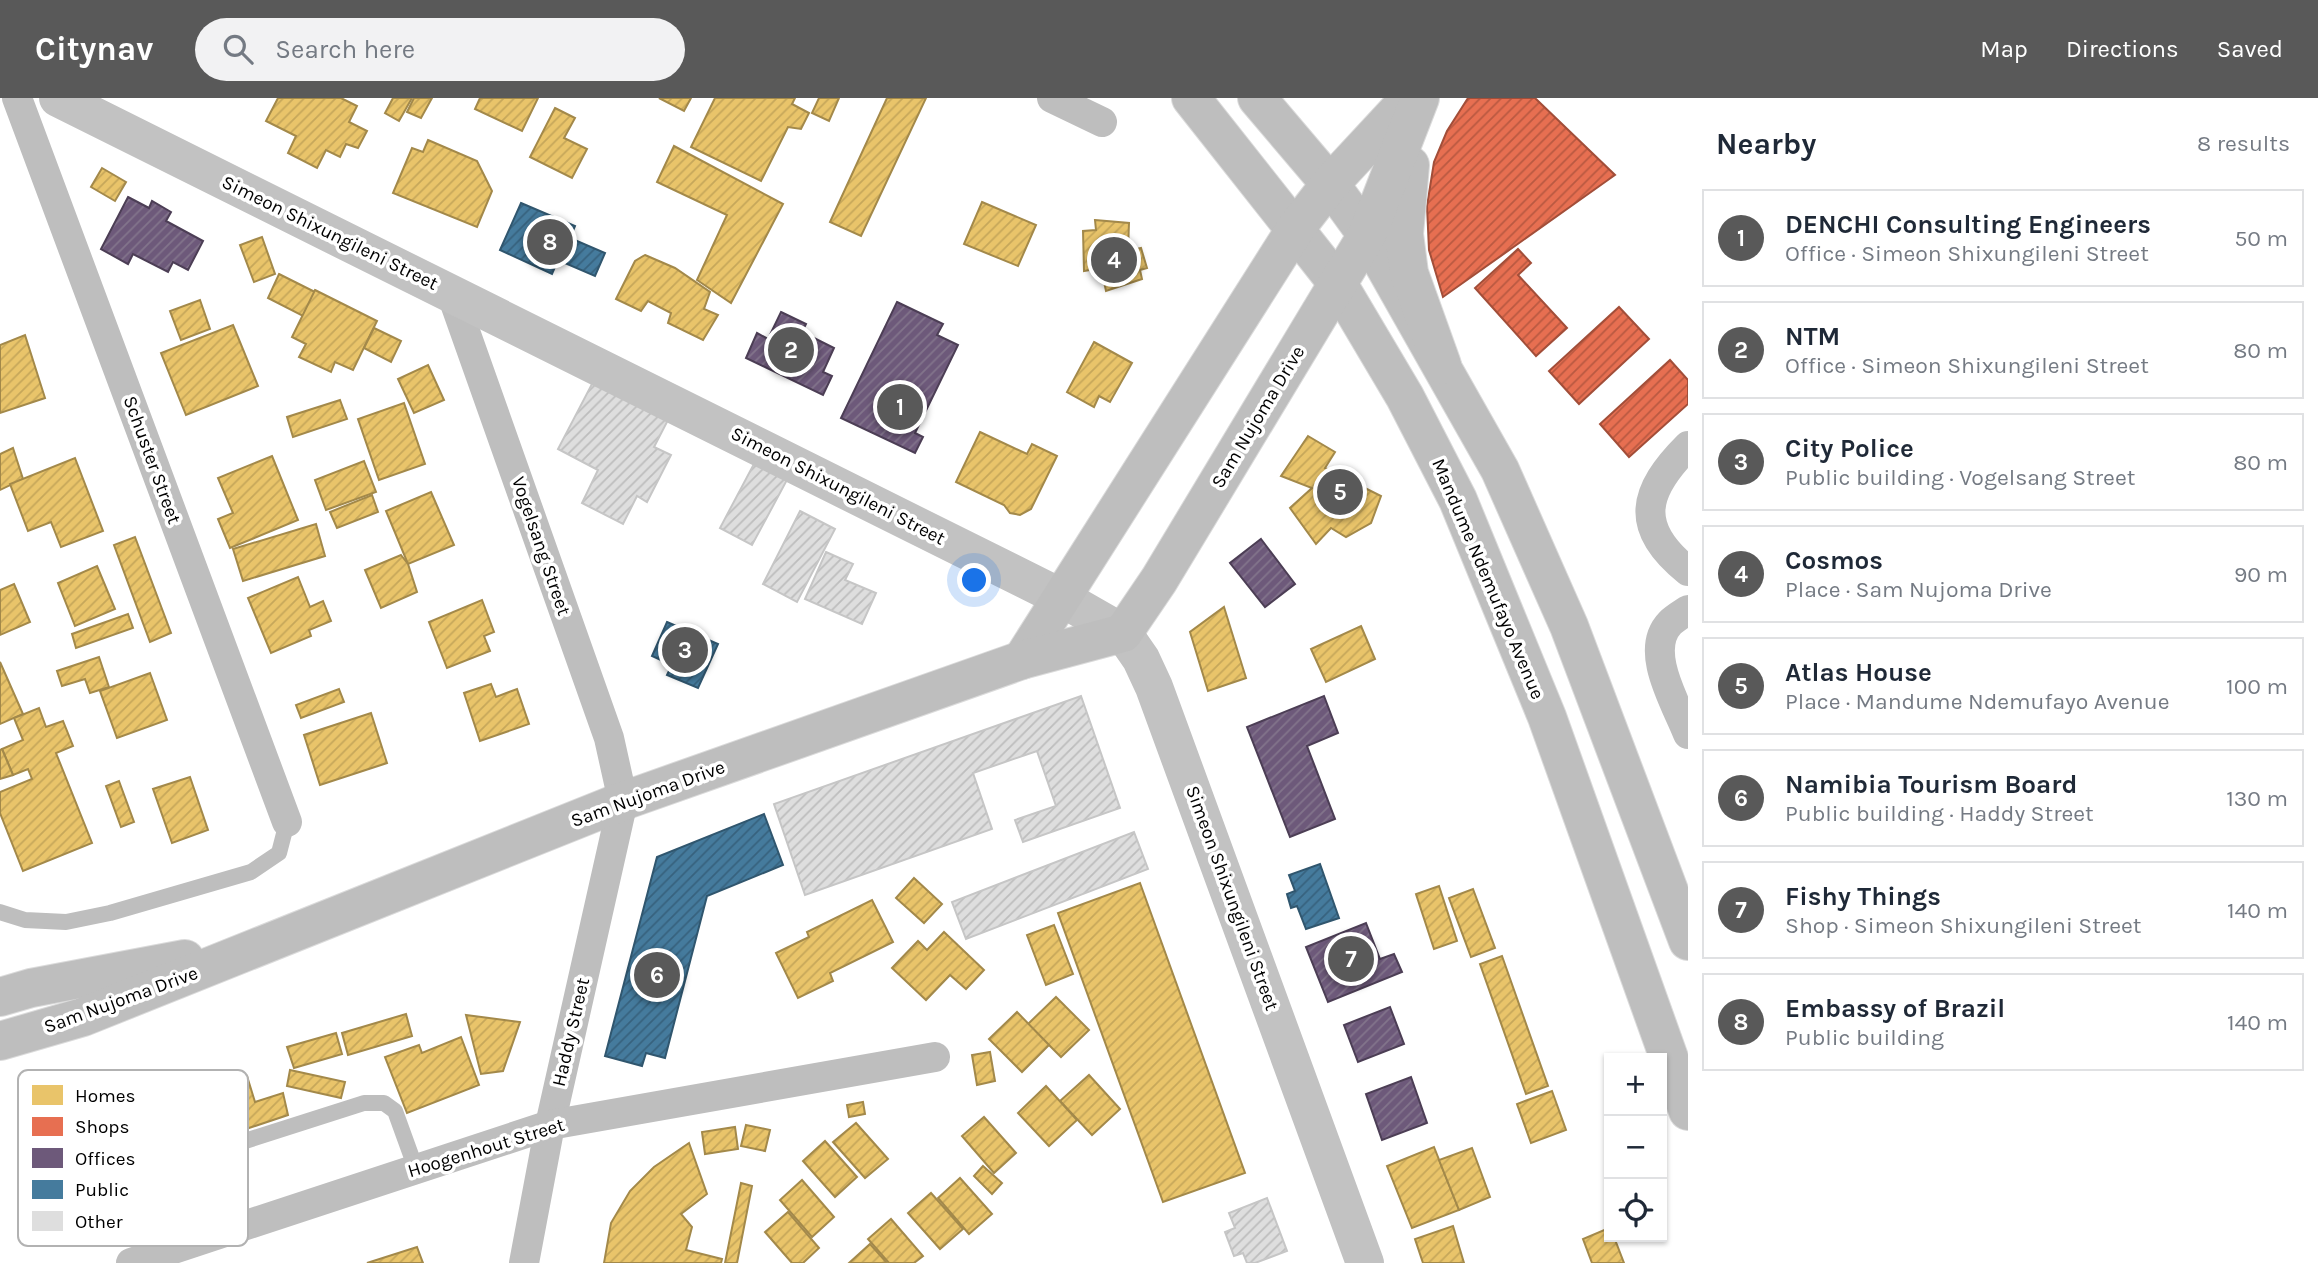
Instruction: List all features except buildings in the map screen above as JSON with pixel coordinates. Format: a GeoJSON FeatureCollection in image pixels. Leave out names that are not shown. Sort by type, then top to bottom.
{"type":"FeatureCollection","features":[{"type":"Feature","properties":{"kind":"main road","name":"Mandume Ndemufayo Avenue"},"geometry":{"type":"LineString","coordinates":[[1191,98],[1296,228],[1338,285],[1405,397],[1458,500],[1547,717],[1688,1111]]}},
{"type":"Feature","properties":{"kind":"main road"},"geometry":{"type":"LineString","coordinates":[[1257,98],[1330,184],[1367,235],[1500,470],[1569,626],[1688,941]]}},
{"type":"Feature","properties":{"kind":"main road"},"geometry":{"type":"LineString","coordinates":[[1023,660],[1060,597],[1296,228],[1330,184],[1416,103]]}},
{"type":"Feature","properties":{"kind":"main road"},"geometry":{"type":"LineString","coordinates":[[1416,103],[1404,234],[1409,273],[1442,365]]}},
{"type":"Feature","properties":{"kind":"main road","name":"Sam Nujoma Drive"},"geometry":{"type":"LineString","coordinates":[[0,1041],[83,1017],[280,941],[623,801],[1023,660],[1123,633],[1367,235],[1416,103]]}},
{"type":"Feature","properties":{"kind":"main road","name":"Sam Nujoma Drive"},"geometry":{"type":"LineString","coordinates":[[0,997],[31,988],[280,941]]}},
{"type":"Feature","properties":{"kind":"street","name":"Schuster Street"},"geometry":{"type":"LineString","coordinates":[[17,98],[287,822]]}},
{"type":"Feature","properties":{"kind":"street","name":"Simeon Shixungileni Street"},"geometry":{"type":"LineString","coordinates":[[58,98],[1060,597],[1123,633],[1142,659],[1154,687],[1365,1263]]}},
{"type":"Feature","properties":{"kind":"street"},"geometry":{"type":"LineString","coordinates":[[1052,98],[1102,122]]}},
{"type":"Feature","properties":{"kind":"street","name":"Vogelsang Street"},"geometry":{"type":"LineString","coordinates":[[451,292],[609,738],[623,801]]}},
{"type":"Feature","properties":{"kind":"street"},"geometry":{"type":"LineString","coordinates":[[1688,446],[1670,464],[1653,489],[1649,514],[1656,534],[1675,560],[1688,570]]}},
{"type":"Feature","properties":{"kind":"street"},"geometry":{"type":"LineString","coordinates":[[1688,610],[1668,624],[1660,644],[1661,666],[1688,734]]}},
{"type":"Feature","properties":{"kind":"street","name":"Haddy Street"},"geometry":{"type":"LineString","coordinates":[[524,1263],[550,1125],[623,801]]}},
{"type":"Feature","properties":{"kind":"street","name":"Hoogenhout Street"},"geometry":{"type":"LineString","coordinates":[[248,1224],[550,1125],[934,1057]]}},
{"type":"Feature","properties":{"kind":"street","name":"Hoogenhout Street"},"geometry":{"type":"LineString","coordinates":[[131,1263],[183,1246]]}},
{"type":"Feature","properties":{"kind":"lane"},"geometry":{"type":"LineString","coordinates":[[0,912],[25,920],[66,922],[110,913],[251,872],[279,853],[287,822]]}},
{"type":"Feature","properties":{"kind":"lane"},"geometry":{"type":"LineString","coordinates":[[248,1140],[364,1103],[384,1103],[396,1111],[416,1169]]}},
{"type":"Feature","properties":{"kind":"place","name":"Embassy of Brazil"},"geometry":{"type":"Point","coordinates":[550,242]}},
{"type":"Feature","properties":{"kind":"place","name":"Cosmos"},"geometry":{"type":"Point","coordinates":[1114,260]}},
{"type":"Feature","properties":{"kind":"place","name":"NTM"},"geometry":{"type":"Point","coordinates":[791,350]}},
{"type":"Feature","properties":{"kind":"place","name":"DENCHI Consulting Engineers"},"geometry":{"type":"Point","coordinates":[900,407]}},
{"type":"Feature","properties":{"kind":"place","name":"Atlas House"},"geometry":{"type":"Point","coordinates":[1340,492]}},
{"type":"Feature","properties":{"kind":"place","name":"City Police"},"geometry":{"type":"Point","coordinates":[685,650]}},
{"type":"Feature","properties":{"kind":"place","name":"Fishy Things"},"geometry":{"type":"Point","coordinates":[1351,959]}},
{"type":"Feature","properties":{"kind":"place","name":"Namibia Tourism Board"},"geometry":{"type":"Point","coordinates":[657,975]}}]}
